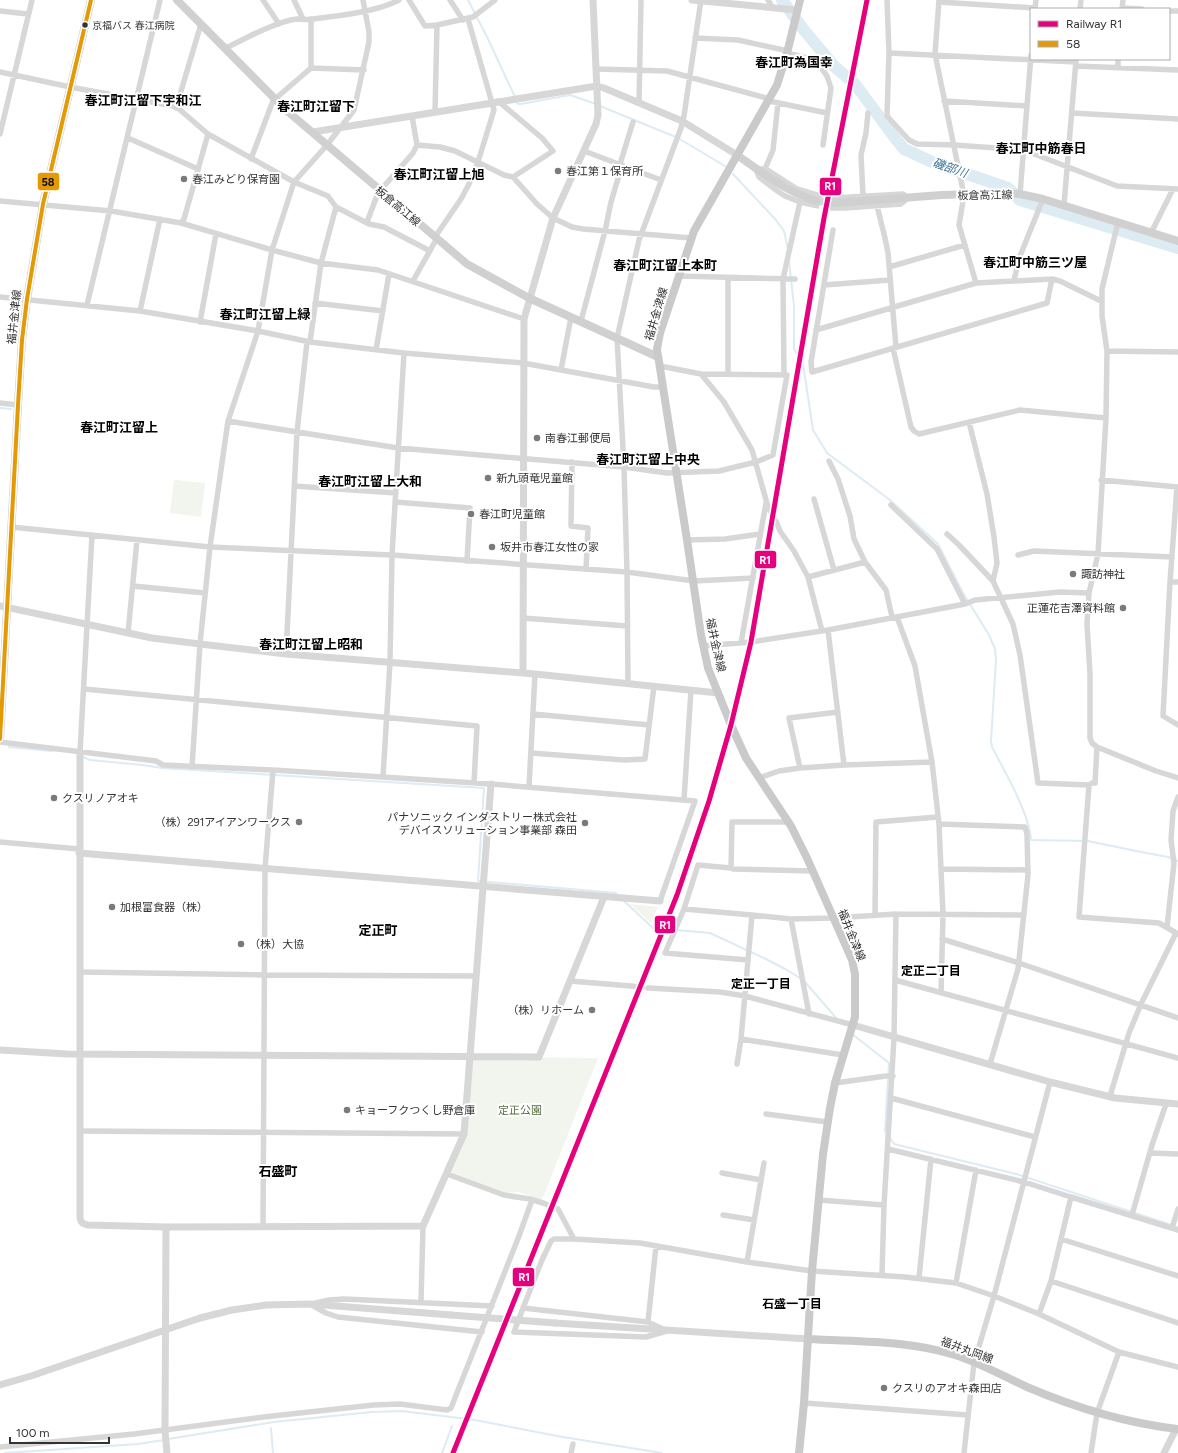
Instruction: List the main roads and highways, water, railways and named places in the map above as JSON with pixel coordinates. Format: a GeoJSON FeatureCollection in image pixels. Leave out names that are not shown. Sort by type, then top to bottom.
{"type":"FeatureCollection","features":[{"type":"Feature","properties":{"kind":"main road","name":"福井金津線"},"geometry":{"type":"LineString","coordinates":[[0,739],[3,607],[11,527],[22,340],[27,299],[43,204],[91,0]]}},
{"type":"Feature","properties":{"kind":"main road","name":"板倉高江線"},"geometry":{"type":"LineString","coordinates":[[177,0],[226,48],[274,99],[467,264],[529,298],[658,357]]}},
{"type":"Feature","properties":{"kind":"main road","name":"福井金津線"},"geometry":{"type":"LineString","coordinates":[[799,1],[781,75],[770,100],[700,219],[691,238],[658,343],[658,357],[703,646],[708,668],[740,745],[759,778],[788,822],[812,871],[852,960],[855,974],[856,1006],[853,1025],[835,1083],[827,1122],[812,1271],[808,1339]]}},
{"type":"Feature","properties":{"kind":"main road"},"geometry":{"type":"LineString","coordinates":[[738,156],[760,169],[788,190],[815,200]]}},
{"type":"Feature","properties":{"kind":"main road","name":"板倉高江線"},"geometry":{"type":"LineString","coordinates":[[832,203],[1000,193],[1020,194],[1064,205],[1178,241]]}},
{"type":"Feature","properties":{"kind":"main road"},"geometry":{"type":"LineString","coordinates":[[799,1453],[808,1339]]}},
{"type":"Feature","properties":{"kind":"main road","name":"福井丸岡線"},"geometry":{"type":"LineString","coordinates":[[808,1339],[912,1346],[957,1355],[1027,1387],[1097,1413],[1147,1425],[1177,1429]]}},
{"type":"Feature","properties":{"kind":"waterway"},"geometry":{"type":"LineString","coordinates":[[468,0],[515,97]]}},
{"type":"Feature","properties":{"kind":"waterway","name":"磯部川"},"geometry":{"type":"LineString","coordinates":[[782,0],[803,29],[835,67],[855,84],[904,149],[932,162],[1008,188],[1020,200],[1178,248]]}},
{"type":"Feature","properties":{"kind":"waterway"},"geometry":{"type":"LineString","coordinates":[[516,101],[518,104],[521,104],[570,95],[596,104]]}},
{"type":"Feature","properties":{"kind":"waterway"},"geometry":{"type":"LineString","coordinates":[[600,106],[678,138],[725,166]]}},
{"type":"Feature","properties":{"kind":"waterway"},"geometry":{"type":"LineString","coordinates":[[733,174],[776,220],[784,231],[788,249]]}},
{"type":"Feature","properties":{"kind":"waterway"},"geometry":{"type":"LineString","coordinates":[[789,261],[794,306],[794,349],[803,364],[813,430],[827,453],[890,500],[938,544],[963,593],[989,635],[995,649],[996,660],[991,741],[992,747],[1021,806],[1030,830],[1031,840],[1088,841],[1168,857],[1178,861]]}},
{"type":"Feature","properties":{"kind":"waterway"},"geometry":{"type":"LineString","coordinates":[[0,408],[11,409]]}},
{"type":"Feature","properties":{"kind":"waterway"},"geometry":{"type":"LineString","coordinates":[[9,747],[52,751]]}},
{"type":"Feature","properties":{"kind":"waterway"},"geometry":{"type":"LineString","coordinates":[[81,756],[90,760],[162,768],[484,788],[478,881],[616,893],[618,896]]}},
{"type":"Feature","properties":{"kind":"waterway"},"geometry":{"type":"LineString","coordinates":[[623,900],[653,928],[710,933],[764,958],[800,978]]}},
{"type":"Feature","properties":{"kind":"waterway"},"geometry":{"type":"LineString","coordinates":[[805,982],[838,1020]]}},
{"type":"Feature","properties":{"kind":"waterway"},"geometry":{"type":"LineString","coordinates":[[852,1034],[889,1063],[885,1131],[887,1134]]}},
{"type":"Feature","properties":{"kind":"waterway"},"geometry":{"type":"LineString","coordinates":[[890,1138],[894,1144],[1016,1174],[1178,1227]]}},
{"type":"Feature","properties":{"kind":"waterway"},"geometry":{"type":"LineString","coordinates":[[168,1439],[274,1422],[372,1412],[402,1411],[475,1420],[557,1436],[662,1453]]}},
{"type":"Feature","properties":{"kind":"waterway"},"geometry":{"type":"LineString","coordinates":[[442,1453],[452,1426]]}},
{"type":"Feature","properties":{"kind":"waterway"},"geometry":{"type":"LineString","coordinates":[[271,1428],[273,1453]]}},
{"type":"Feature","properties":{"kind":"waterway"},"geometry":{"type":"LineString","coordinates":[[5,1453],[138,1444],[164,1440]]}},
{"type":"Feature","properties":{"kind":"tunnel"},"geometry":{"type":"LineString","coordinates":[[817,195],[833,198]]}},
{"type":"Feature","properties":{"kind":"tunnel"},"geometry":{"type":"LineString","coordinates":[[816,201],[834,203]]}},
{"type":"Feature","properties":{"kind":"tunnel"},"geometry":{"type":"LineString","coordinates":[[814,205],[831,208]]}},
{"type":"Feature","properties":{"kind":"tunnel"},"geometry":{"type":"LineString","coordinates":[[768,507],[776,521]]}},
{"type":"Feature","properties":{"kind":"tunnel"},"geometry":{"type":"LineString","coordinates":[[631,986],[648,988]]}},
{"type":"Feature","properties":{"kind":"tunnel"},"geometry":{"type":"LineString","coordinates":[[543,1203],[558,1209]]}},
{"type":"Feature","properties":{"kind":"rail line","name":"R1"},"geometry":{"type":"LineString","coordinates":[[453,1453],[677,895],[709,801],[731,725],[751,642],[824,218],[867,0]]}},
{"type":"Feature","properties":{"kind":"place","name":"京福バス 春江病院"},"geometry":{"type":"Point","coordinates":[85,25]}},
{"type":"Feature","properties":{"kind":"place","name":"春江第１保育所"},"geometry":{"type":"Point","coordinates":[558,171]}},
{"type":"Feature","properties":{"kind":"place","name":"春江みどり保育園"},"geometry":{"type":"Point","coordinates":[184,179]}},
{"type":"Feature","properties":{"kind":"place","name":"南春江郵便局"},"geometry":{"type":"Point","coordinates":[537,438]}},
{"type":"Feature","properties":{"kind":"place","name":"新九頭竜児童館"},"geometry":{"type":"Point","coordinates":[488,478]}},
{"type":"Feature","properties":{"kind":"place","name":"春江町児童館"},"geometry":{"type":"Point","coordinates":[471,514]}},
{"type":"Feature","properties":{"kind":"place","name":"坂井市春江女性の家"},"geometry":{"type":"Point","coordinates":[492,547]}},
{"type":"Feature","properties":{"kind":"place","name":"諏訪神社"},"geometry":{"type":"Point","coordinates":[1073,574]}},
{"type":"Feature","properties":{"kind":"place","name":"正蓮花吉澤資料館"},"geometry":{"type":"Point","coordinates":[1123,608]}},
{"type":"Feature","properties":{"kind":"place","name":"クスリノアオキ"},"geometry":{"type":"Point","coordinates":[54,798]}},
{"type":"Feature","properties":{"kind":"place","name":"（株）291アイアンワークス"},"geometry":{"type":"Point","coordinates":[299,822]}},
{"type":"Feature","properties":{"kind":"place","name":"パナソニック インダストリー株式会社 デバイスソリューション事業部 森田"},"geometry":{"type":"Point","coordinates":[585,823]}},
{"type":"Feature","properties":{"kind":"place","name":"加根富食器（株）"},"geometry":{"type":"Point","coordinates":[112,907]}},
{"type":"Feature","properties":{"kind":"place","name":"（株）大協"},"geometry":{"type":"Point","coordinates":[241,944]}},
{"type":"Feature","properties":{"kind":"place","name":"（株）リホーム"},"geometry":{"type":"Point","coordinates":[592,1010]}},
{"type":"Feature","properties":{"kind":"place","name":"キョーフクつくし野倉庫"},"geometry":{"type":"Point","coordinates":[347,1110]}},
{"type":"Feature","properties":{"kind":"place","name":"クスリのアオキ森田店"},"geometry":{"type":"Point","coordinates":[884,1388]}},
{"type":"Feature","properties":{"kind":"district","name":"春江町為国幸"},"geometry":{"type":"Point","coordinates":[794,62]}},
{"type":"Feature","properties":{"kind":"district","name":"春江町江留下宇和江"},"geometry":{"type":"Point","coordinates":[143,100]}},
{"type":"Feature","properties":{"kind":"district","name":"春江町江留下"},"geometry":{"type":"Point","coordinates":[316,106]}},
{"type":"Feature","properties":{"kind":"district","name":"春江町中筋春日"},"geometry":{"type":"Point","coordinates":[1041,148]}},
{"type":"Feature","properties":{"kind":"district","name":"春江町江留上旭"},"geometry":{"type":"Point","coordinates":[439,174]}},
{"type":"Feature","properties":{"kind":"district","name":"春江町中筋三ツ屋"},"geometry":{"type":"Point","coordinates":[1035,262]}},
{"type":"Feature","properties":{"kind":"district","name":"春江町江留上本町"},"geometry":{"type":"Point","coordinates":[665,265]}},
{"type":"Feature","properties":{"kind":"district","name":"春江町江留上緑"},"geometry":{"type":"Point","coordinates":[265,314]}},
{"type":"Feature","properties":{"kind":"district","name":"春江町江留上"},"geometry":{"type":"Point","coordinates":[119,427]}},
{"type":"Feature","properties":{"kind":"district","name":"春江町江留上中央"},"geometry":{"type":"Point","coordinates":[648,459]}},
{"type":"Feature","properties":{"kind":"district","name":"春江町江留上大和"},"geometry":{"type":"Point","coordinates":[370,481]}},
{"type":"Feature","properties":{"kind":"district","name":"春江町江留上昭和"},"geometry":{"type":"Point","coordinates":[311,644]}},
{"type":"Feature","properties":{"kind":"district","name":"定正町"},"geometry":{"type":"Point","coordinates":[378,930]}},
{"type":"Feature","properties":{"kind":"district","name":"定正二丁目"},"geometry":{"type":"Point","coordinates":[931,971]}},
{"type":"Feature","properties":{"kind":"district","name":"定正一丁目"},"geometry":{"type":"Point","coordinates":[761,984]}},
{"type":"Feature","properties":{"kind":"district","name":"石盛町"},"geometry":{"type":"Point","coordinates":[278,1171]}},
{"type":"Feature","properties":{"kind":"district","name":"石盛一丁目"},"geometry":{"type":"Point","coordinates":[792,1304]}},
{"type":"Feature","properties":{"kind":"park label","name":"定正公園"},"geometry":{"type":"Point","coordinates":[520,1110]}}]}
